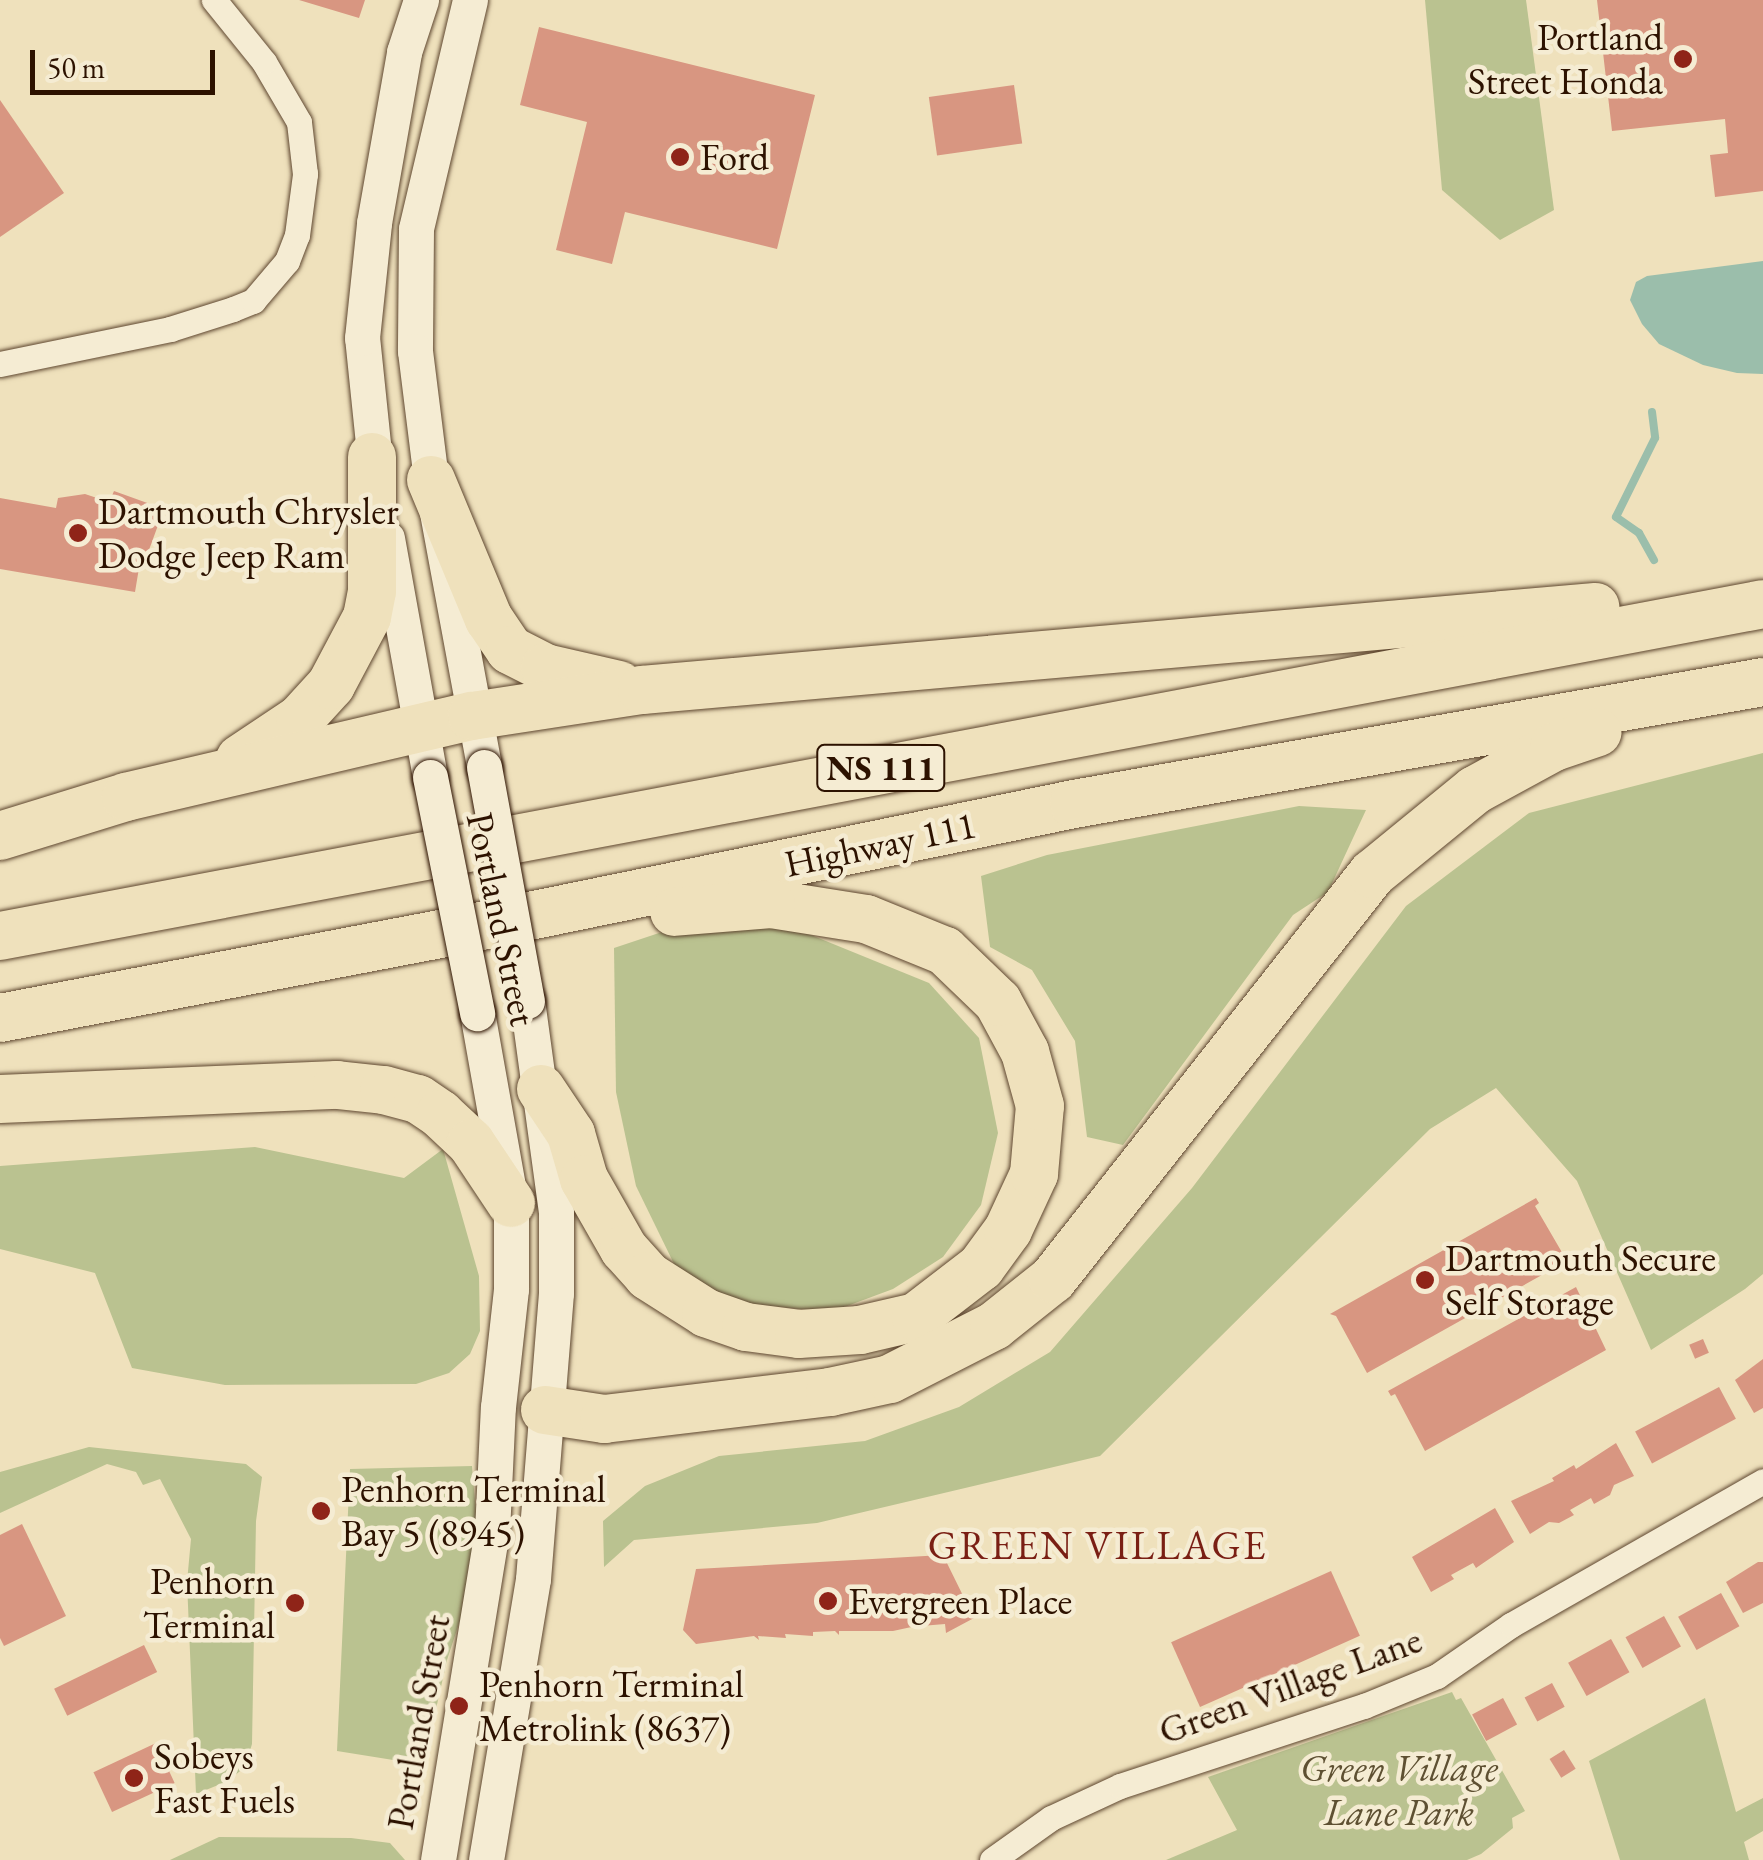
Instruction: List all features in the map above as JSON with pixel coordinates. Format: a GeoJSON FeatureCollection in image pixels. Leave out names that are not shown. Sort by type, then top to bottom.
{"type":"FeatureCollection","features":[{"type":"Feature","properties":{"kind":"highway"},"geometry":{"type":"LineString","coordinates":[[210,779],[300,719],[331,686],[367,616],[372,591],[372,456]]}},
{"type":"Feature","properties":{"kind":"highway"},"geometry":{"type":"LineString","coordinates":[[431,480],[489,619],[510,650],[545,668],[642,690]]}},
{"type":"Feature","properties":{"kind":"highway"},"geometry":{"type":"LineString","coordinates":[[0,836],[126,798],[472,716],[642,690],[1763,592]]}},
{"type":"Feature","properties":{"kind":"highway","name":"Highway 111"},"geometry":{"type":"LineString","coordinates":[[0,936],[1763,604]]}},
{"type":"Feature","properties":{"kind":"highway","name":"Highway 111"},"geometry":{"type":"LineString","coordinates":[[0,1018],[476,927],[1074,804],[1763,682]]}},
{"type":"Feature","properties":{"kind":"highway"},"geometry":{"type":"LineString","coordinates":[[545,1410],[604,1419],[830,1392],[890,1378],[994,1326],[1053,1279],[1372,874],[1475,790],[1554,747],[1712,692]]}},
{"type":"Feature","properties":{"kind":"highway"},"geometry":{"type":"LineString","coordinates":[[476,927],[771,904],[866,918],[946,951],[998,1002],[1024,1052],[1040,1106],[1034,1174],[1008,1230],[981,1267],[916,1317],[860,1330],[798,1334],[746,1327],[679,1298],[648,1276],[624,1249],[584,1179],[570,1134],[540,1088]]}},
{"type":"Feature","properties":{"kind":"highway"},"geometry":{"type":"LineString","coordinates":[[0,1099],[337,1085],[384,1090],[418,1099],[440,1114],[471,1143],[511,1203]]}},
{"type":"Feature","properties":{"kind":"main road","name":"Portland Street"},"geometry":{"type":"LineString","coordinates":[[421,0],[404,52],[374,223],[364,319],[372,456],[511,1203],[512,1289],[498,1407],[492,1532],[438,1860]]}},
{"type":"Feature","properties":{"kind":"main road","name":"Portland Street"},"geometry":{"type":"LineString","coordinates":[[470,0],[416,229],[415,351],[431,480],[527,1001],[556,1212],[556,1294],[533,1579],[486,1860]]}},
{"type":"Feature","properties":{"kind":"main road"},"geometry":{"type":"LineString","coordinates":[[498,1407],[545,1410]]}},
{"type":"Feature","properties":{"kind":"street"},"geometry":{"type":"LineString","coordinates":[[0,364],[170,329],[253,301],[286,261],[297,235],[305,174],[299,122],[264,62],[214,0]]}},
{"type":"Feature","properties":{"kind":"street","name":"Green Village Lane"},"geometry":{"type":"LineString","coordinates":[[992,1860],[1051,1818],[1120,1786],[1364,1706],[1437,1676],[1512,1625],[1763,1481]]}},
{"type":"Feature","properties":{"kind":"green space"},"geometry":{"type":"Polygon","coordinates":[[[1425,0],[1526,0],[1554,210],[1500,240],[1442,190],[1425,0]]]}},
{"type":"Feature","properties":{"kind":"green space"},"geometry":{"type":"Polygon","coordinates":[[[1763,753],[1763,1274],[1745,1289],[1651,1350],[1577,1181],[1496,1088],[1430,1129],[1100,1456],[817,1523],[634,1540],[604,1567],[603,1521],[645,1486],[719,1456],[865,1441],[959,1407],[1050,1352],[1192,1188],[1406,906],[1529,813],[1763,753]]]}},
{"type":"Feature","properties":{"kind":"green space"},"geometry":{"type":"Polygon","coordinates":[[[1299,806],[1366,810],[1328,892],[1293,915],[1123,1145],[1087,1137],[1075,1041],[1032,970],[990,947],[981,876],[1047,855],[1299,806]]]}},
{"type":"Feature","properties":{"kind":"green space"},"geometry":{"type":"Polygon","coordinates":[[[740,906],[929,983],[979,1038],[998,1133],[981,1205],[943,1257],[893,1289],[831,1312],[747,1304],[698,1288],[676,1268],[636,1186],[616,1092],[614,948],[740,906]]]}},
{"type":"Feature","properties":{"kind":"green space"},"geometry":{"type":"Polygon","coordinates":[[[255,1147],[404,1178],[443,1149],[479,1276],[480,1331],[470,1354],[449,1373],[416,1384],[225,1385],[132,1368],[95,1273],[0,1249],[0,1166],[255,1147]]]}},
{"type":"Feature","properties":{"kind":"green space"},"geometry":{"type":"Polygon","coordinates":[[[89,1447],[246,1464],[262,1477],[256,1521],[252,1744],[245,1767],[228,1781],[196,1794],[187,1582],[191,1539],[160,1479],[143,1485],[136,1472],[107,1464],[0,1513],[0,1472],[89,1447]]]}},
{"type":"Feature","properties":{"kind":"green space"},"geometry":{"type":"Polygon","coordinates":[[[472,1466],[476,1513],[467,1599],[447,1660],[425,1758],[412,1763],[337,1751],[350,1469],[472,1466]]]}},
{"type":"Feature","properties":{"kind":"green space","name":"Green Village Lane Park"},"geometry":{"type":"Polygon","coordinates":[[[1452,1692],[1456,1700],[1461,1698],[1525,1811],[1512,1818],[1513,1828],[1481,1854],[1467,1860],[1166,1860],[1237,1830],[1208,1777],[1452,1692]]]}},
{"type":"Feature","properties":{"kind":"green space"},"geometry":{"type":"Polygon","coordinates":[[[1705,1698],[1736,1812],[1763,1798],[1763,1831],[1744,1842],[1749,1860],[1620,1860],[1589,1761],[1705,1698]]]}},
{"type":"Feature","properties":{"kind":"green space"},"geometry":{"type":"Polygon","coordinates":[[[219,1837],[351,1838],[390,1843],[405,1860],[170,1860],[219,1837]]]}},
{"type":"Feature","properties":{"kind":"shaded area"},"geometry":{"type":"Polygon","coordinates":[[[1763,261],[1763,374],[1703,365],[1659,344],[1642,324],[1630,300],[1636,282],[1647,276],[1763,261]]]}},
{"type":"Feature","properties":{"kind":"building"},"geometry":{"type":"Polygon","coordinates":[[[299,0],[365,0],[359,18],[299,0]]]}},
{"type":"Feature","properties":{"kind":"building","name":"Portland Street Honda"},"geometry":{"type":"Polygon","coordinates":[[[1597,0],[1763,0],[1763,191],[1715,197],[1710,155],[1728,153],[1725,119],[1612,131],[1597,0]]]}},
{"type":"Feature","properties":{"kind":"building"},"geometry":{"type":"Polygon","coordinates":[[[539,27],[815,95],[777,249],[625,212],[612,264],[556,250],[587,122],[520,105],[539,27]]]}},
{"type":"Feature","properties":{"kind":"building"},"geometry":{"type":"Polygon","coordinates":[[[1014,85],[1022,143],[937,155],[929,97],[1014,85]]]}},
{"type":"Feature","properties":{"kind":"building"},"geometry":{"type":"Polygon","coordinates":[[[0,100],[64,193],[0,237],[0,100]]]}},
{"type":"Feature","properties":{"kind":"building","name":"Dartmouth Chrysler Dodge Jeep Ram"},"geometry":{"type":"Polygon","coordinates":[[[114,491],[164,509],[146,558],[141,556],[135,592],[0,569],[0,498],[56,508],[58,498],[85,494],[103,500],[104,496],[111,498],[114,491]]]}},
{"type":"Feature","properties":{"kind":"building"},"geometry":{"type":"Polygon","coordinates":[[[1536,1198],[1539,1203],[1535,1206],[1567,1261],[1367,1373],[1336,1316],[1330,1314],[1536,1198]]]}},
{"type":"Feature","properties":{"kind":"building"},"geometry":{"type":"Polygon","coordinates":[[[1576,1287],[1606,1350],[1425,1451],[1395,1394],[1391,1396],[1388,1391],[1576,1287]]]}},
{"type":"Feature","properties":{"kind":"building"},"geometry":{"type":"Polygon","coordinates":[[[1703,1339],[1709,1353],[1695,1359],[1689,1345],[1703,1339]]]}},
{"type":"Feature","properties":{"kind":"building"},"geometry":{"type":"Polygon","coordinates":[[[1763,1359],[1763,1408],[1754,1413],[1735,1380],[1763,1359]]]}},
{"type":"Feature","properties":{"kind":"building"},"geometry":{"type":"Polygon","coordinates":[[[1719,1387],[1736,1419],[1652,1463],[1635,1432],[1719,1387]]]}},
{"type":"Feature","properties":{"kind":"building"},"geometry":{"type":"Polygon","coordinates":[[[1616,1443],[1634,1476],[1614,1485],[1610,1495],[1594,1504],[1591,1498],[1570,1510],[1574,1515],[1559,1523],[1549,1522],[1530,1534],[1511,1501],[1554,1481],[1552,1478],[1574,1465],[1576,1469],[1616,1443]]]}},
{"type":"Feature","properties":{"kind":"building"},"geometry":{"type":"Polygon","coordinates":[[[1495,1508],[1514,1542],[1476,1568],[1473,1563],[1451,1575],[1454,1579],[1431,1592],[1412,1557],[1495,1508]]]}},
{"type":"Feature","properties":{"kind":"building"},"geometry":{"type":"Polygon","coordinates":[[[22,1524],[66,1616],[4,1646],[0,1638],[0,1535],[22,1524]]]}},
{"type":"Feature","properties":{"kind":"building","name":"Evergreen Place"},"geometry":{"type":"Polygon","coordinates":[[[943,1555],[974,1618],[946,1633],[945,1624],[893,1631],[839,1631],[839,1635],[835,1631],[813,1632],[813,1636],[785,1634],[786,1638],[758,1636],[759,1640],[754,1636],[696,1644],[683,1630],[696,1569],[943,1555]]]}},
{"type":"Feature","properties":{"kind":"building"},"geometry":{"type":"Polygon","coordinates":[[[1763,1562],[1763,1603],[1743,1613],[1726,1582],[1763,1562]]]}},
{"type":"Feature","properties":{"kind":"building"},"geometry":{"type":"Polygon","coordinates":[[[1331,1571],[1360,1636],[1200,1707],[1171,1642],[1331,1571]]]}},
{"type":"Feature","properties":{"kind":"building"},"geometry":{"type":"Polygon","coordinates":[[[1721,1593],[1739,1626],[1697,1650],[1678,1617],[1721,1593]]]}},
{"type":"Feature","properties":{"kind":"building"},"geometry":{"type":"Polygon","coordinates":[[[1664,1616],[1681,1647],[1642,1668],[1626,1637],[1664,1616]]]}},
{"type":"Feature","properties":{"kind":"building"},"geometry":{"type":"Polygon","coordinates":[[[1611,1639],[1629,1672],[1587,1696],[1568,1663],[1611,1639]]]}},
{"type":"Feature","properties":{"kind":"building"},"geometry":{"type":"Polygon","coordinates":[[[144,1645],[157,1672],[67,1716],[54,1689],[144,1645]]]}},
{"type":"Feature","properties":{"kind":"building"},"geometry":{"type":"Polygon","coordinates":[[[1552,1683],[1565,1707],[1537,1721],[1525,1698],[1552,1683]]]}},
{"type":"Feature","properties":{"kind":"building"},"geometry":{"type":"Polygon","coordinates":[[[1503,1698],[1517,1724],[1486,1741],[1472,1714],[1503,1698]]]}},
{"type":"Feature","properties":{"kind":"building","name":"Sobeys Fast Fuels"},"geometry":{"type":"Polygon","coordinates":[[[156,1743],[175,1783],[112,1812],[93,1772],[156,1743]]]}},
{"type":"Feature","properties":{"kind":"building"},"geometry":{"type":"Polygon","coordinates":[[[1564,1750],[1576,1769],[1561,1778],[1550,1759],[1564,1750]]]}},
{"type":"Feature","properties":{"kind":"waterway"},"geometry":{"type":"LineString","coordinates":[[1652,412],[1655,438],[1616,517],[1639,533],[1654,560]]}},
{"type":"Feature","properties":{"kind":"place","name":"Portland Street Honda"},"geometry":{"type":"Point","coordinates":[1683,59]}},
{"type":"Feature","properties":{"kind":"place","name":"Ford"},"geometry":{"type":"Point","coordinates":[680,157]}},
{"type":"Feature","properties":{"kind":"place","name":"Dartmouth Chrysler Dodge Jeep Ram"},"geometry":{"type":"Point","coordinates":[78,533]}},
{"type":"Feature","properties":{"kind":"place","name":"Dartmouth Secure Self Storage"},"geometry":{"type":"Point","coordinates":[1425,1280]}},
{"type":"Feature","properties":{"kind":"place","name":"Penhorn Terminal Bay 5 (8945)"},"geometry":{"type":"Point","coordinates":[321,1511]}},
{"type":"Feature","properties":{"kind":"place","name":"Evergreen Place"},"geometry":{"type":"Point","coordinates":[828,1601]}},
{"type":"Feature","properties":{"kind":"place","name":"Penhorn Terminal"},"geometry":{"type":"Point","coordinates":[295,1603]}},
{"type":"Feature","properties":{"kind":"place","name":"Penhorn Terminal Metrolink (8637)"},"geometry":{"type":"Point","coordinates":[459,1706]}},
{"type":"Feature","properties":{"kind":"place","name":"Sobeys Fast Fuels"},"geometry":{"type":"Point","coordinates":[134,1778]}},
{"type":"Feature","properties":{"kind":"district","name":"GREEN VILLAGE"},"geometry":{"type":"Point","coordinates":[1098,1545]}}]}
